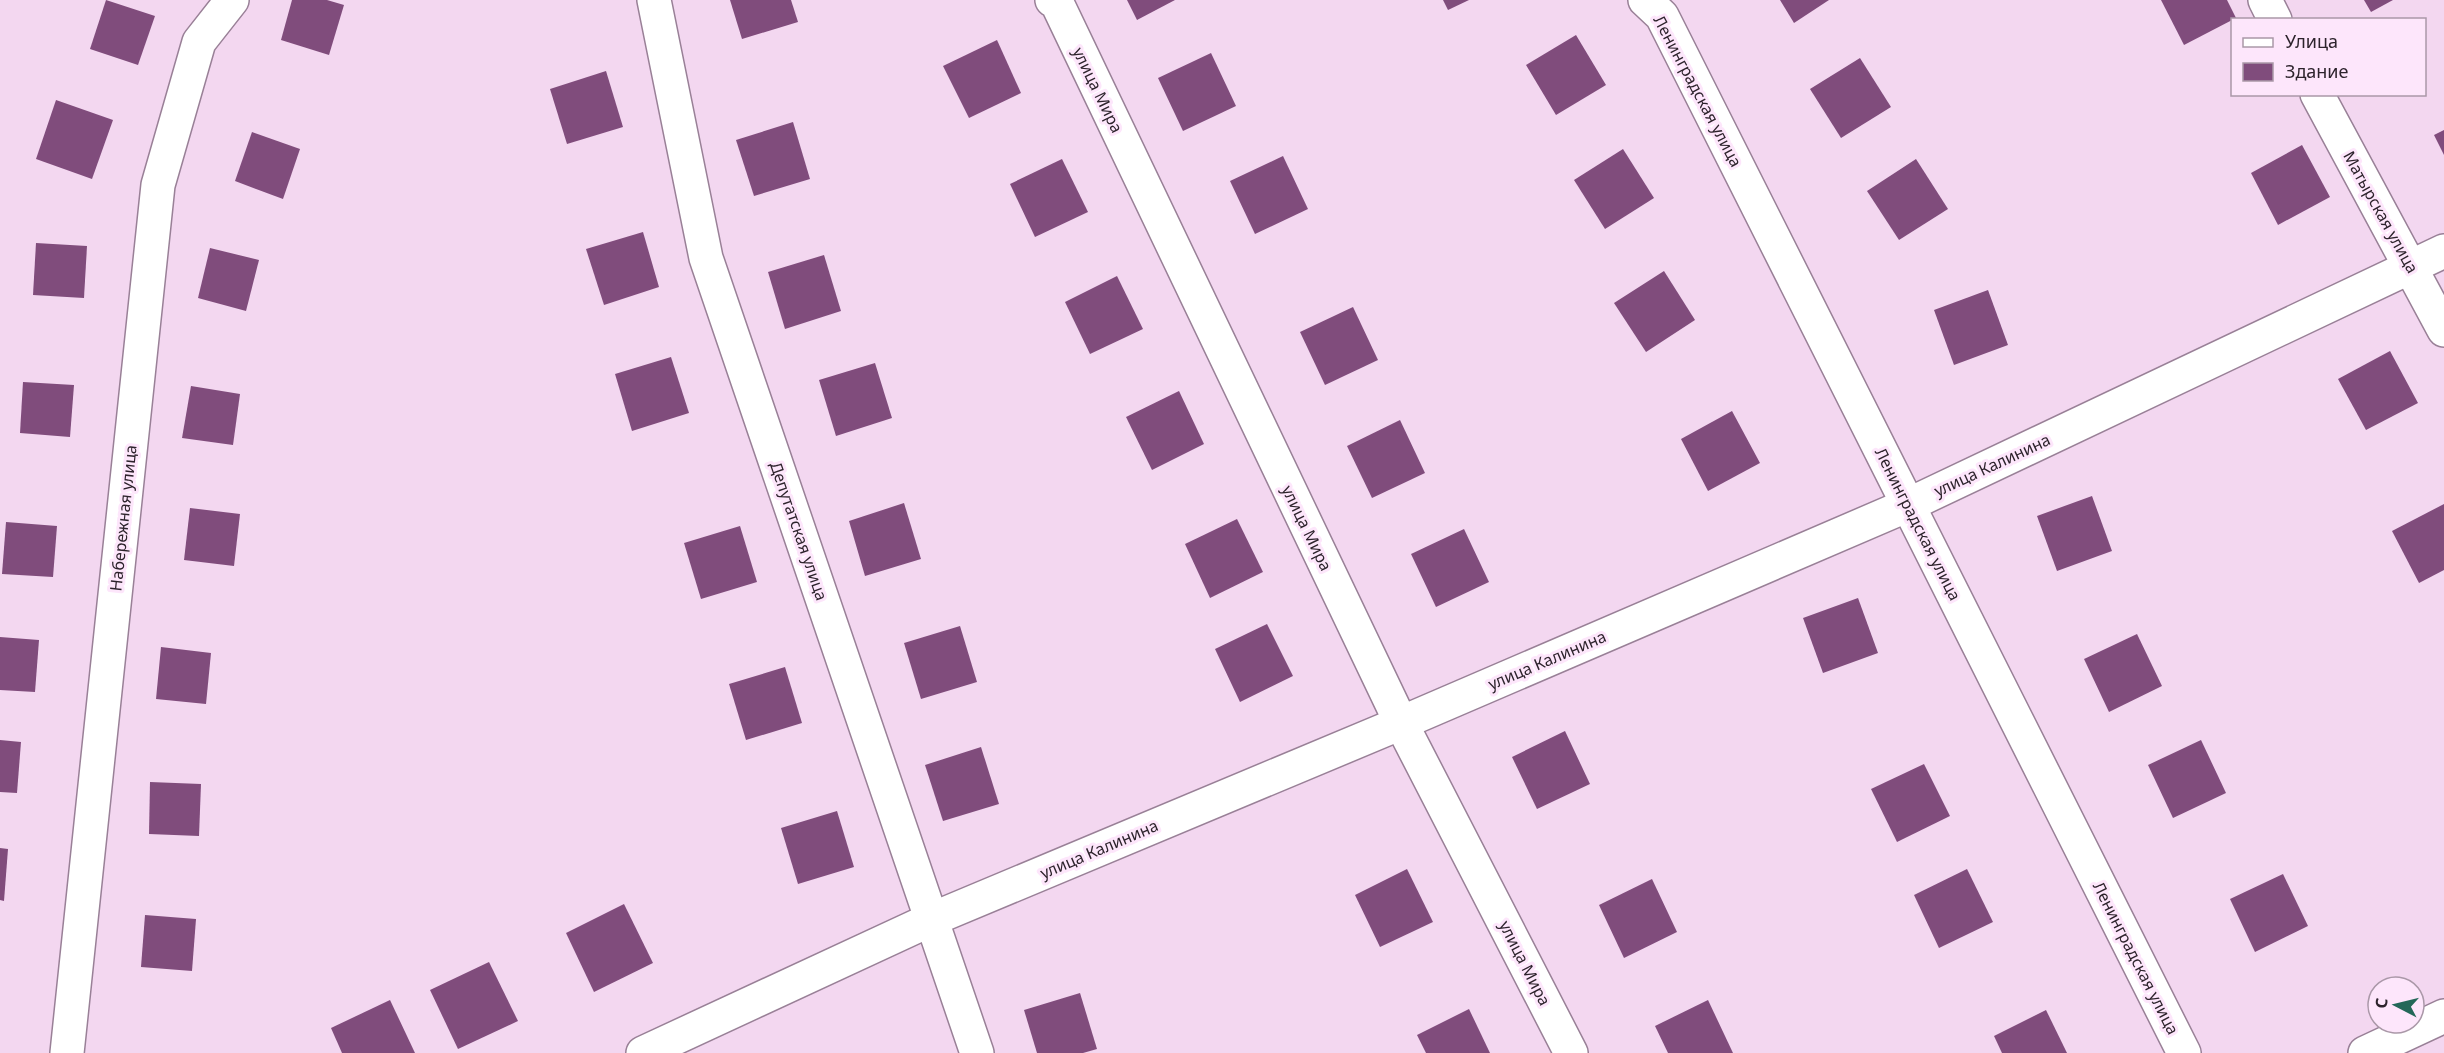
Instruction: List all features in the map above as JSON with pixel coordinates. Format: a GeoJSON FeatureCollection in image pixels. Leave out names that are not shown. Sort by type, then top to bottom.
{"type":"FeatureCollection","features":[{"type":"Feature","properties":{"kind":"street","name":"Набережная улица"},"geometry":{"type":"LineString","coordinates":[[67,1053],[158,185],[199,42],[232,0]]}},
{"type":"Feature","properties":{"kind":"street","name":"Депутатская улица"},"geometry":{"type":"LineString","coordinates":[[654,0],[706,258],[977,1053]]}},
{"type":"Feature","properties":{"kind":"street","name":"улица Мира"},"geometry":{"type":"LineString","coordinates":[[1052,0],[1056,1],[1401,723],[1571,1053]]}},
{"type":"Feature","properties":{"kind":"street","name":"Ленинградская улица"},"geometry":{"type":"LineString","coordinates":[[1645,0],[1662,16],[2184,1053]]}},
{"type":"Feature","properties":{"kind":"street"},"geometry":{"type":"LineString","coordinates":[[2265,0],[2274,18]]}},
{"type":"Feature","properties":{"kind":"street","name":"Матырская улица"},"geometry":{"type":"LineString","coordinates":[[2318,96],[2444,330]]}},
{"type":"Feature","properties":{"kind":"street","name":"улица Калинина"},"geometry":{"type":"LineString","coordinates":[[643,1053],[930,920],[1401,723],[1908,504],[2444,251]]}},
{"type":"Feature","properties":{"kind":"street"},"geometry":{"type":"LineString","coordinates":[[2365,1053],[2444,1016]]}},
{"type":"Feature","properties":{"kind":"building"},"geometry":{"type":"Polygon","coordinates":[[[106,0],[155,16],[138,65],[90,49],[106,0]]]}},
{"type":"Feature","properties":{"kind":"building"},"geometry":{"type":"Polygon","coordinates":[[[292,0],[327,0],[344,5],[329,55],[281,40],[292,0]]]}},
{"type":"Feature","properties":{"kind":"building"},"geometry":{"type":"Polygon","coordinates":[[[730,0],[791,0],[798,22],[742,39],[730,0]]]}},
{"type":"Feature","properties":{"kind":"building"},"geometry":{"type":"Polygon","coordinates":[[[1127,0],[1175,0],[1137,20],[1127,0]]]}},
{"type":"Feature","properties":{"kind":"building"},"geometry":{"type":"Polygon","coordinates":[[[1443,0],[1469,0],[1448,10],[1443,0]]]}},
{"type":"Feature","properties":{"kind":"building"},"geometry":{"type":"Polygon","coordinates":[[[1780,0],[1829,0],[1794,23],[1780,0]]]}},
{"type":"Feature","properties":{"kind":"building"},"geometry":{"type":"Polygon","coordinates":[[[2161,0],[2227,0],[2236,18],[2231,18],[2231,21],[2184,45],[2161,0]]]}},
{"type":"Feature","properties":{"kind":"building"},"geometry":{"type":"Polygon","coordinates":[[[2364,0],[2393,0],[2371,12],[2364,0]]]}},
{"type":"Feature","properties":{"kind":"building"},"geometry":{"type":"Polygon","coordinates":[[[1576,35],[1606,85],[1556,115],[1526,65],[1576,35]]]}},
{"type":"Feature","properties":{"kind":"building"},"geometry":{"type":"Polygon","coordinates":[[[997,40],[1021,93],[969,118],[943,66],[997,40]]]}},
{"type":"Feature","properties":{"kind":"building"},"geometry":{"type":"Polygon","coordinates":[[[1211,53],[1236,106],[1183,131],[1158,78],[1211,53]]]}},
{"type":"Feature","properties":{"kind":"building"},"geometry":{"type":"Polygon","coordinates":[[[1860,58],[1891,107],[1841,138],[1810,89],[1860,58]]]}},
{"type":"Feature","properties":{"kind":"building"},"geometry":{"type":"Polygon","coordinates":[[[606,71],[623,127],[567,144],[550,89],[606,71]]]}},
{"type":"Feature","properties":{"kind":"building"},"geometry":{"type":"Polygon","coordinates":[[[56,100],[113,120],[92,179],[36,159],[56,100]]]}},
{"type":"Feature","properties":{"kind":"building"},"geometry":{"type":"Polygon","coordinates":[[[793,122],[810,179],[754,196],[736,140],[793,122]]]}},
{"type":"Feature","properties":{"kind":"building"},"geometry":{"type":"Polygon","coordinates":[[[2444,130],[2444,155],[2434,135],[2444,130]]]}},
{"type":"Feature","properties":{"kind":"building"},"geometry":{"type":"Polygon","coordinates":[[[252,132],[300,149],[283,199],[235,181],[252,132]]]}},
{"type":"Feature","properties":{"kind":"building"},"geometry":{"type":"Polygon","coordinates":[[[2302,145],[2330,197],[2278,225],[2251,173],[2302,145]]]}},
{"type":"Feature","properties":{"kind":"building"},"geometry":{"type":"Polygon","coordinates":[[[1623,149],[1654,198],[1605,229],[1574,180],[1623,149]]]}},
{"type":"Feature","properties":{"kind":"building"},"geometry":{"type":"Polygon","coordinates":[[[1283,156],[1308,209],[1255,234],[1230,181],[1283,156]]]}},
{"type":"Feature","properties":{"kind":"building"},"geometry":{"type":"Polygon","coordinates":[[[1062,159],[1088,212],[1035,237],[1010,184],[1062,159]]]}},
{"type":"Feature","properties":{"kind":"building"},"geometry":{"type":"Polygon","coordinates":[[[1916,159],[1948,209],[1899,240],[1867,191],[1916,159]]]}},
{"type":"Feature","properties":{"kind":"building"},"geometry":{"type":"Polygon","coordinates":[[[643,232],[659,287],[604,305],[586,249],[643,232]]]}},
{"type":"Feature","properties":{"kind":"building"},"geometry":{"type":"Polygon","coordinates":[[[36,243],[87,246],[84,298],[33,295],[36,243]]]}},
{"type":"Feature","properties":{"kind":"building"},"geometry":{"type":"Polygon","coordinates":[[[210,248],[259,260],[246,311],[198,298],[210,248]]]}},
{"type":"Feature","properties":{"kind":"building"},"geometry":{"type":"Polygon","coordinates":[[[824,255],[841,311],[785,329],[768,272],[824,255]]]}},
{"type":"Feature","properties":{"kind":"building"},"geometry":{"type":"Polygon","coordinates":[[[1664,271],[1695,320],[1646,352],[1614,303],[1664,271]]]}},
{"type":"Feature","properties":{"kind":"building"},"geometry":{"type":"Polygon","coordinates":[[[1117,276],[1143,329],[1090,354],[1065,302],[1117,276]]]}},
{"type":"Feature","properties":{"kind":"building"},"geometry":{"type":"Polygon","coordinates":[[[1988,290],[2008,345],[1954,365],[1934,310],[1988,290]]]}},
{"type":"Feature","properties":{"kind":"building"},"geometry":{"type":"Polygon","coordinates":[[[1353,307],[1378,360],[1325,385],[1300,332],[1353,307]]]}},
{"type":"Feature","properties":{"kind":"building"},"geometry":{"type":"Polygon","coordinates":[[[2390,351],[2418,403],[2366,430],[2338,379],[2390,351]]]}},
{"type":"Feature","properties":{"kind":"building"},"geometry":{"type":"Polygon","coordinates":[[[671,357],[689,413],[632,431],[615,374],[671,357]]]}},
{"type":"Feature","properties":{"kind":"building"},"geometry":{"type":"Polygon","coordinates":[[[875,363],[892,418],[836,436],[819,380],[875,363]]]}},
{"type":"Feature","properties":{"kind":"building"},"geometry":{"type":"Polygon","coordinates":[[[23,382],[74,385],[70,437],[20,433],[23,382]]]}},
{"type":"Feature","properties":{"kind":"building"},"geometry":{"type":"Polygon","coordinates":[[[191,386],[240,394],[233,445],[182,438],[191,386]]]}},
{"type":"Feature","properties":{"kind":"building"},"geometry":{"type":"Polygon","coordinates":[[[1179,391],[1204,444],[1152,470],[1126,417],[1179,391]]]}},
{"type":"Feature","properties":{"kind":"building"},"geometry":{"type":"Polygon","coordinates":[[[1732,411],[1760,463],[1708,491],[1681,439],[1732,411]]]}},
{"type":"Feature","properties":{"kind":"building"},"geometry":{"type":"Polygon","coordinates":[[[1400,420],[1425,473],[1372,498],[1347,446],[1400,420]]]}},
{"type":"Feature","properties":{"kind":"building"},"geometry":{"type":"Polygon","coordinates":[[[2092,496],[2112,551],[2057,571],[2037,516],[2092,496]]]}},
{"type":"Feature","properties":{"kind":"building"},"geometry":{"type":"Polygon","coordinates":[[[904,503],[921,559],[865,576],[849,521],[904,503]]]}},
{"type":"Feature","properties":{"kind":"building"},"geometry":{"type":"Polygon","coordinates":[[[2444,504],[2444,570],[2419,583],[2392,531],[2444,504]]]}},
{"type":"Feature","properties":{"kind":"building"},"geometry":{"type":"Polygon","coordinates":[[[190,508],[240,514],[234,566],[184,560],[190,508]]]}},
{"type":"Feature","properties":{"kind":"building"},"geometry":{"type":"Polygon","coordinates":[[[1237,519],[1263,572],[1210,598],[1185,544],[1237,519]]]}},
{"type":"Feature","properties":{"kind":"building"},"geometry":{"type":"Polygon","coordinates":[[[6,522],[57,526],[53,577],[2,574],[6,522]]]}},
{"type":"Feature","properties":{"kind":"building"},"geometry":{"type":"Polygon","coordinates":[[[740,526],[757,582],[701,599],[684,543],[740,526]]]}},
{"type":"Feature","properties":{"kind":"building"},"geometry":{"type":"Polygon","coordinates":[[[1464,529],[1489,582],[1436,607],[1411,554],[1464,529]]]}},
{"type":"Feature","properties":{"kind":"building"},"geometry":{"type":"Polygon","coordinates":[[[1858,598],[1878,653],[1823,673],[1803,618],[1858,598]]]}},
{"type":"Feature","properties":{"kind":"building"},"geometry":{"type":"Polygon","coordinates":[[[1267,624],[1293,676],[1240,702],[1215,649],[1267,624]]]}},
{"type":"Feature","properties":{"kind":"building"},"geometry":{"type":"Polygon","coordinates":[[[960,626],[977,682],[921,699],[904,643],[960,626]]]}},
{"type":"Feature","properties":{"kind":"building"},"geometry":{"type":"Polygon","coordinates":[[[2137,634],[2162,686],[2109,712],[2084,659],[2137,634]]]}},
{"type":"Feature","properties":{"kind":"building"},"geometry":{"type":"Polygon","coordinates":[[[0,637],[39,640],[35,692],[0,690],[0,637]]]}},
{"type":"Feature","properties":{"kind":"building"},"geometry":{"type":"Polygon","coordinates":[[[161,647],[211,653],[206,704],[156,699],[161,647]]]}},
{"type":"Feature","properties":{"kind":"building"},"geometry":{"type":"Polygon","coordinates":[[[785,667],[802,723],[746,740],[729,684],[785,667]]]}},
{"type":"Feature","properties":{"kind":"building"},"geometry":{"type":"Polygon","coordinates":[[[1565,731],[1590,784],[1537,809],[1512,757],[1565,731]]]}},
{"type":"Feature","properties":{"kind":"building"},"geometry":{"type":"Polygon","coordinates":[[[0,740],[21,742],[17,793],[0,792],[0,740]]]}},
{"type":"Feature","properties":{"kind":"building"},"geometry":{"type":"Polygon","coordinates":[[[2201,740],[2226,793],[2173,818],[2148,765],[2201,740]]]}},
{"type":"Feature","properties":{"kind":"building"},"geometry":{"type":"Polygon","coordinates":[[[981,747],[999,804],[943,821],[925,765],[981,747]]]}},
{"type":"Feature","properties":{"kind":"building"},"geometry":{"type":"Polygon","coordinates":[[[1924,764],[1950,816],[1897,842],[1871,789],[1924,764]]]}},
{"type":"Feature","properties":{"kind":"building"},"geometry":{"type":"Polygon","coordinates":[[[150,782],[201,784],[199,836],[149,834],[150,782]]]}},
{"type":"Feature","properties":{"kind":"building"},"geometry":{"type":"Polygon","coordinates":[[[837,811],[854,867],[798,884],[781,828],[837,811]]]}},
{"type":"Feature","properties":{"kind":"building"},"geometry":{"type":"Polygon","coordinates":[[[0,848],[8,849],[4,901],[0,900],[0,848]]]}},
{"type":"Feature","properties":{"kind":"building"},"geometry":{"type":"Polygon","coordinates":[[[1407,869],[1433,922],[1380,947],[1355,895],[1407,869]]]}},
{"type":"Feature","properties":{"kind":"building"},"geometry":{"type":"Polygon","coordinates":[[[1967,869],[1993,922],[1939,948],[1914,895],[1967,869]]]}},
{"type":"Feature","properties":{"kind":"building"},"geometry":{"type":"Polygon","coordinates":[[[2283,874],[2308,926],[2255,952],[2230,899],[2283,874]]]}},
{"type":"Feature","properties":{"kind":"building"},"geometry":{"type":"Polygon","coordinates":[[[1652,879],[1677,932],[1624,958],[1599,905],[1652,879]]]}},
{"type":"Feature","properties":{"kind":"building"},"geometry":{"type":"Polygon","coordinates":[[[624,904],[653,963],[594,992],[566,933],[624,904]]]}},
{"type":"Feature","properties":{"kind":"building"},"geometry":{"type":"Polygon","coordinates":[[[145,915],[196,919],[192,971],[141,967],[145,915]]]}},
{"type":"Feature","properties":{"kind":"building"},"geometry":{"type":"Polygon","coordinates":[[[489,962],[518,1021],[458,1049],[430,990],[489,962]]]}},
{"type":"Feature","properties":{"kind":"building"},"geometry":{"type":"Polygon","coordinates":[[[1080,993],[1097,1049],[1083,1053],[1037,1053],[1024,1010],[1080,993]]]}},
{"type":"Feature","properties":{"kind":"building"},"geometry":{"type":"Polygon","coordinates":[[[390,1000],[415,1053],[342,1053],[331,1028],[390,1000]]]}},
{"type":"Feature","properties":{"kind":"building"},"geometry":{"type":"Polygon","coordinates":[[[1708,1000],[1733,1053],[1668,1053],[1655,1026],[1708,1000]]]}},
{"type":"Feature","properties":{"kind":"building"},"geometry":{"type":"Polygon","coordinates":[[[1469,1009],[1490,1053],[1426,1053],[1417,1035],[1469,1009]]]}},
{"type":"Feature","properties":{"kind":"building"},"geometry":{"type":"Polygon","coordinates":[[[2046,1010],[2067,1053],[2002,1053],[1994,1036],[2046,1010]]]}}]}
